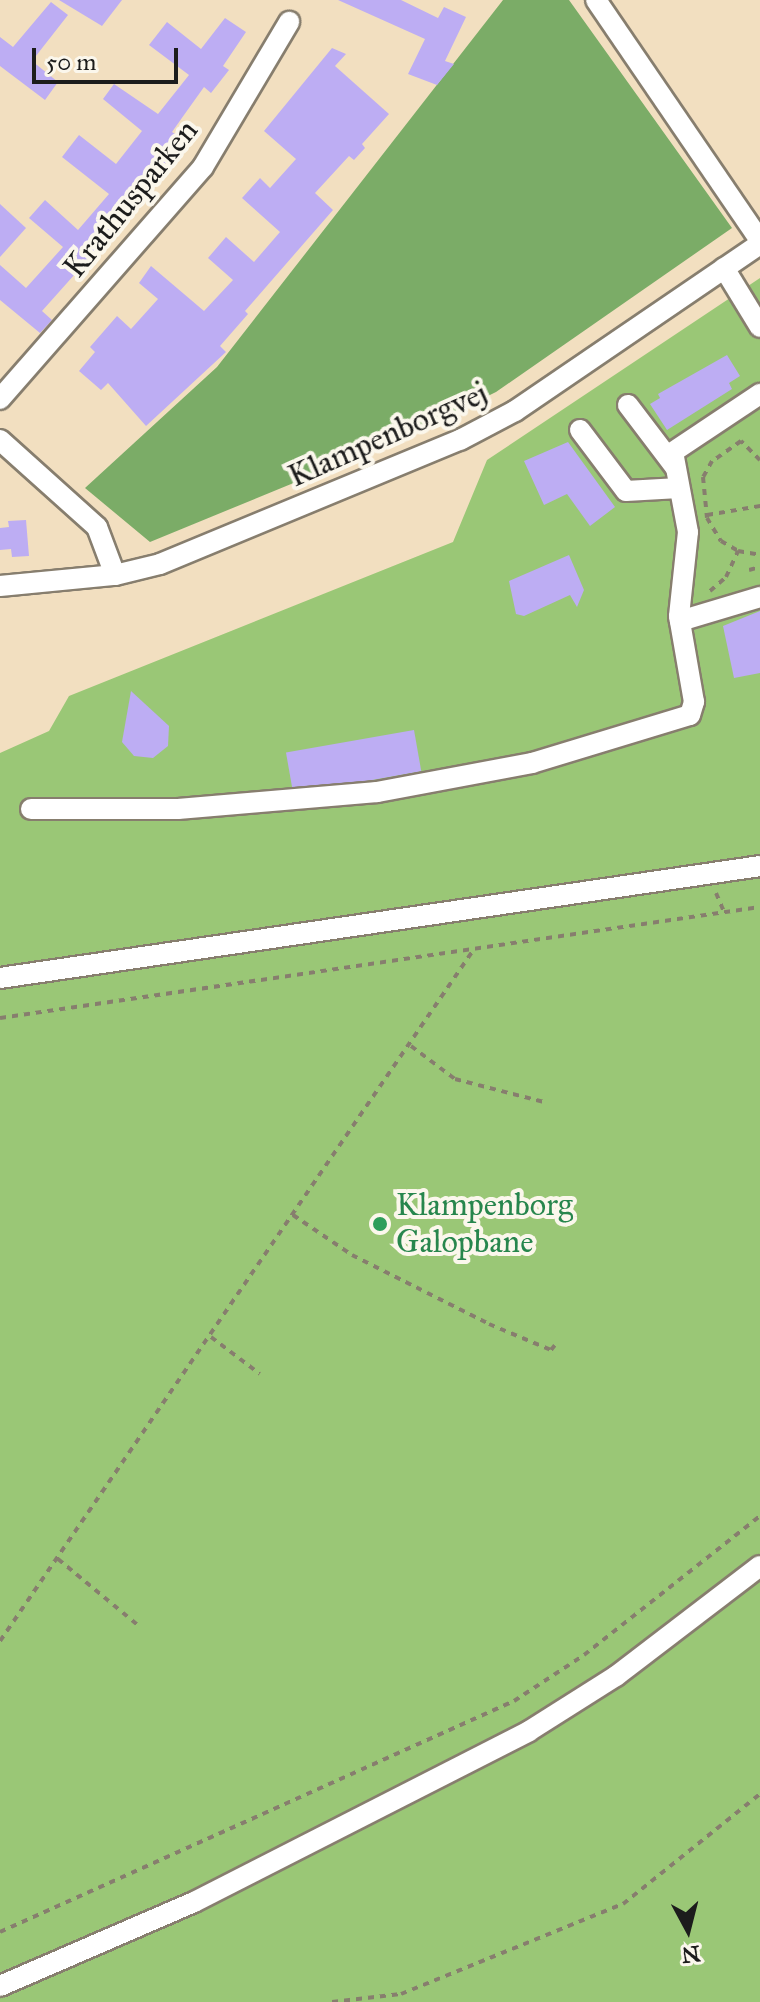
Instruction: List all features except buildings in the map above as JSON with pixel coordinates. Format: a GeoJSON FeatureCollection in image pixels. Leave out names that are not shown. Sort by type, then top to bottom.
{"type":"FeatureCollection","features":[{"type":"Feature","properties":{"kind":"street"},"geometry":{"type":"LineString","coordinates":[[596,0],[760,242]]}},
{"type":"Feature","properties":{"kind":"street","name":"Krathusparken"},"geometry":{"type":"LineString","coordinates":[[0,399],[203,167],[289,22]]}},
{"type":"Feature","properties":{"kind":"street","name":"Klampenborgvej"},"geometry":{"type":"LineString","coordinates":[[0,586],[115,575],[208,546],[460,440],[515,411],[760,242]]}},
{"type":"Feature","properties":{"kind":"street"},"geometry":{"type":"LineString","coordinates":[[724,268],[760,327]]}},
{"type":"Feature","properties":{"kind":"street"},"geometry":{"type":"LineString","coordinates":[[31,809],[178,809],[377,792],[532,763],[690,715],[694,702],[679,619],[688,532],[673,452],[760,394]]}},
{"type":"Feature","properties":{"kind":"street"},"geometry":{"type":"LineString","coordinates":[[628,405],[675,467]]}},
{"type":"Feature","properties":{"kind":"street"},"geometry":{"type":"LineString","coordinates":[[580,430],[626,491],[679,488]]}},
{"type":"Feature","properties":{"kind":"street"},"geometry":{"type":"LineString","coordinates":[[0,440],[97,527],[115,575]]}},
{"type":"Feature","properties":{"kind":"street"},"geometry":{"type":"LineString","coordinates":[[679,619],[760,597]]}},
{"type":"Feature","properties":{"kind":"street"},"geometry":{"type":"LineString","coordinates":[[0,978],[760,866]]}},
{"type":"Feature","properties":{"kind":"street"},"geometry":{"type":"LineString","coordinates":[[0,1986],[207,1896],[505,1744],[616,1676],[760,1566]]}},
{"type":"Feature","properties":{"kind":"path"},"geometry":{"type":"LineString","coordinates":[[760,460],[741,441],[712,461],[703,477],[707,515],[721,541],[738,551],[760,555]]}},
{"type":"Feature","properties":{"kind":"path"},"geometry":{"type":"LineString","coordinates":[[707,515],[760,506]]}},
{"type":"Feature","properties":{"kind":"path"},"geometry":{"type":"LineString","coordinates":[[679,619],[726,577],[738,551]]}},
{"type":"Feature","properties":{"kind":"path"},"geometry":{"type":"LineString","coordinates":[[749,570],[760,567]]}},
{"type":"Feature","properties":{"kind":"path"},"geometry":{"type":"LineString","coordinates":[[0,1018],[760,907]]}},
{"type":"Feature","properties":{"kind":"path"},"geometry":{"type":"LineString","coordinates":[[0,1641],[411,1046],[474,949]]}},
{"type":"Feature","properties":{"kind":"path"},"geometry":{"type":"LineString","coordinates":[[411,1046],[455,1079],[544,1102]]}},
{"type":"Feature","properties":{"kind":"path"},"geometry":{"type":"LineString","coordinates":[[293,1215],[352,1255],[489,1324],[551,1350],[555,1345]]}},
{"type":"Feature","properties":{"kind":"path"},"geometry":{"type":"LineString","coordinates":[[210,1336],[260,1374]]}},
{"type":"Feature","properties":{"kind":"path"},"geometry":{"type":"LineString","coordinates":[[0,1932],[507,1705],[584,1655],[760,1516]]}},
{"type":"Feature","properties":{"kind":"path"},"geometry":{"type":"LineString","coordinates":[[58,1559],[139,1626]]}},
{"type":"Feature","properties":{"kind":"path"},"geometry":{"type":"LineString","coordinates":[[332,2002],[401,1994],[623,1904],[760,1794]]}},
{"type":"Feature","properties":{"kind":"green space"},"geometry":{"type":"Polygon","coordinates":[[[503,0],[569,0],[732,228],[496,392],[403,438],[150,542],[85,488],[217,367],[503,0]]]}},
{"type":"Feature","properties":{"kind":"green space","name":"Klampenborg Galopbane"},"geometry":{"type":"Polygon","coordinates":[[[760,278],[760,2002],[0,2002],[0,753],[49,731],[69,696],[453,542],[487,460],[760,278]]]}},
{"type":"Feature","properties":{"kind":"place","name":"Klampenborg Galopbane"},"geometry":{"type":"Point","coordinates":[380,1224]}}]}
